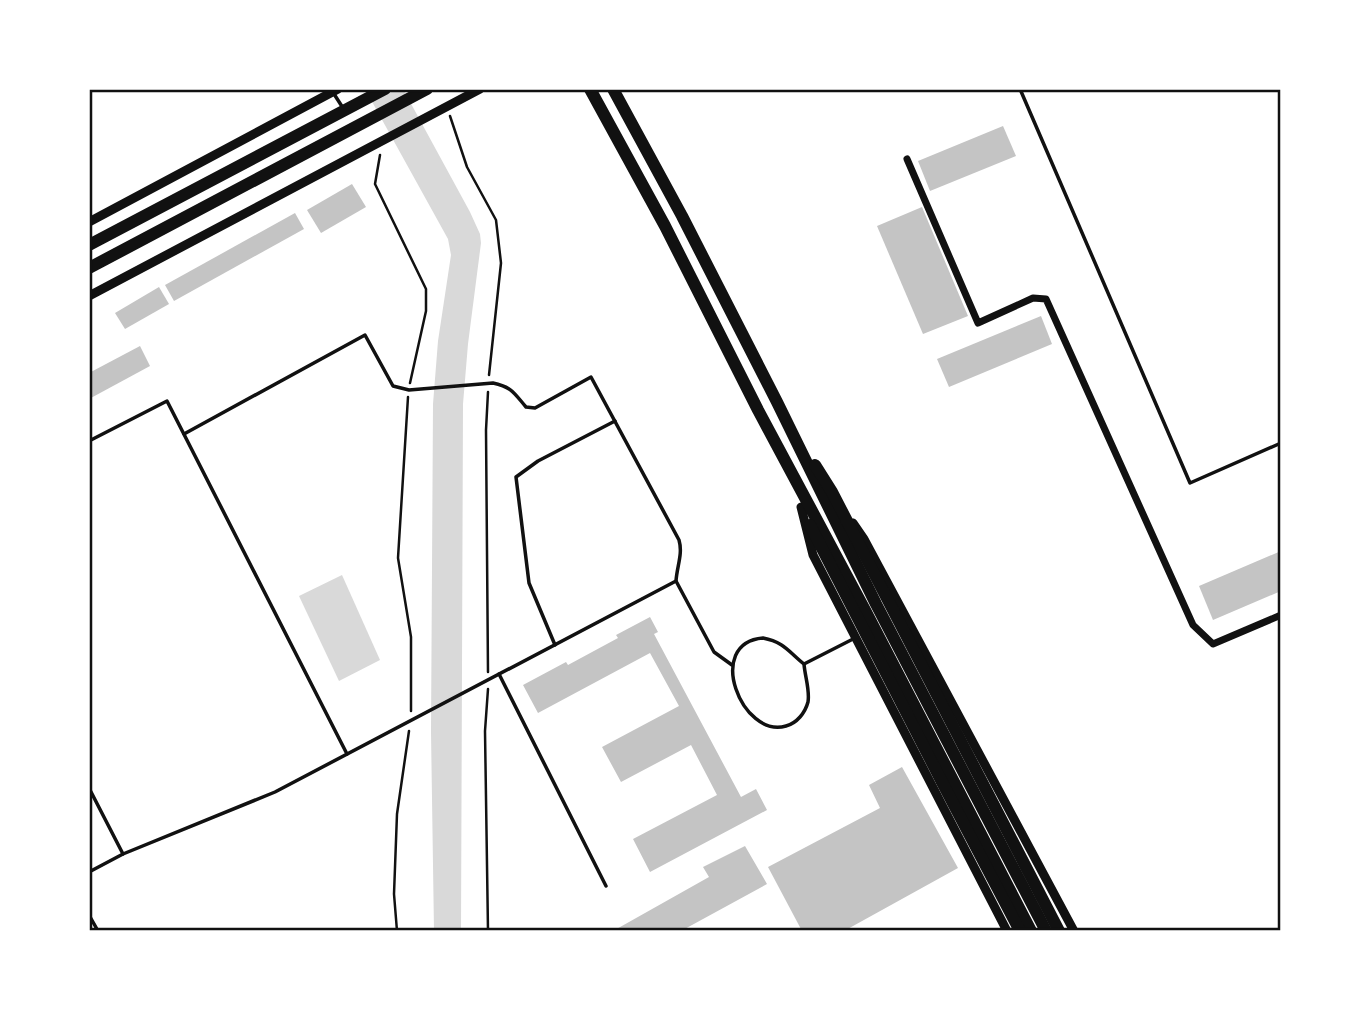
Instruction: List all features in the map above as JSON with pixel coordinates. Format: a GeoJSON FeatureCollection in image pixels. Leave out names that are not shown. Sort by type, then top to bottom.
{"type":"FeatureCollection","features":[{"type":"Feature","properties":{"kind":"main road"},"geometry":{"type":"LineString","coordinates":[[89,245],[384,89]]}},
{"type":"Feature","properties":{"kind":"main road"},"geometry":{"type":"LineString","coordinates":[[89,268],[426,89]]}},
{"type":"Feature","properties":{"kind":"main road"},"geometry":{"type":"LineString","coordinates":[[590,89],[665,226],[758,410],[801,507],[1020,931]]}},
{"type":"Feature","properties":{"kind":"main road"},"geometry":{"type":"LineString","coordinates":[[613,89],[682,216],[777,402],[871,607],[1031,931]]}},
{"type":"Feature","properties":{"kind":"main road"},"geometry":{"type":"LineString","coordinates":[[777,402],[832,492],[1059,931]]}},
{"type":"Feature","properties":{"kind":"main road"},"geometry":{"type":"LineString","coordinates":[[758,410],[871,607],[1046,931]]}},
{"type":"Feature","properties":{"kind":"street"},"geometry":{"type":"LineString","coordinates":[[89,296],[481,89]]}},
{"type":"Feature","properties":{"kind":"street"},"geometry":{"type":"LineString","coordinates":[[89,222],[334,90]]}},
{"type":"Feature","properties":{"kind":"street"},"geometry":{"type":"LineString","coordinates":[[907,159],[978,323],[1032,298],[1046,299],[1193,625],[1213,644],[1281,615]]}},
{"type":"Feature","properties":{"kind":"street"},"geometry":{"type":"LineString","coordinates":[[832,492],[864,539],[1074,931]]}},
{"type":"Feature","properties":{"kind":"street"},"geometry":{"type":"LineString","coordinates":[[801,507],[813,555],[1007,931]]}},
{"type":"Feature","properties":{"kind":"lane"},"geometry":{"type":"LineString","coordinates":[[1020,89],[1190,483],[1281,443]]}},
{"type":"Feature","properties":{"kind":"lane"},"geometry":{"type":"LineString","coordinates":[[334,90],[348,109]]}},
{"type":"Feature","properties":{"kind":"lane"},"geometry":{"type":"LineString","coordinates":[[184,434],[365,335],[393,386],[409,390],[488,383],[505,386],[526,407],[535,408],[591,377],[679,540],[682,550],[676,581],[714,652],[732,665]]}},
{"type":"Feature","properties":{"kind":"lane"},"geometry":{"type":"LineString","coordinates":[[89,442],[167,401],[347,754]]}},
{"type":"Feature","properties":{"kind":"lane"},"geometry":{"type":"LineString","coordinates":[[555,645],[529,583],[516,477],[538,461],[615,421]]}},
{"type":"Feature","properties":{"kind":"lane"},"geometry":{"type":"LineString","coordinates":[[89,872],[123,854],[275,792],[676,581]]}},
{"type":"Feature","properties":{"kind":"lane"},"geometry":{"type":"LineString","coordinates":[[804,664],[855,637]]}},
{"type":"Feature","properties":{"kind":"lane"},"geometry":{"type":"LineString","coordinates":[[752,639],[775,640],[804,664],[807,703],[799,718],[791,725],[779,728],[770,726],[752,715],[737,691],[732,676],[732,665],[737,653],[752,639]]}},
{"type":"Feature","properties":{"kind":"lane"},"geometry":{"type":"LineString","coordinates":[[499,674],[606,886]]}},
{"type":"Feature","properties":{"kind":"lane"},"geometry":{"type":"LineString","coordinates":[[89,788],[123,854]]}},
{"type":"Feature","properties":{"kind":"lane"},"geometry":{"type":"LineString","coordinates":[[89,915],[98,931]]}},
{"type":"Feature","properties":{"kind":"path"},"geometry":{"type":"LineString","coordinates":[[447,107],[467,167],[496,220],[500,263],[486,430],[488,680],[485,731],[488,931]]}},
{"type":"Feature","properties":{"kind":"path"},"geometry":{"type":"LineString","coordinates":[[380,143],[375,184],[426,289],[426,311],[409,390],[398,558],[411,637],[411,721],[397,814],[394,894],[397,931]]}},
{"type":"Feature","properties":{"kind":"shaded area"},"geometry":{"type":"Polygon","coordinates":[[[365,89],[403,89],[480,234],[463,404],[461,931],[434,931],[431,732],[433,404],[438,341],[451,255],[448,239],[365,89]]]}},
{"type":"Feature","properties":{"kind":"shaded area"},"geometry":{"type":"Polygon","coordinates":[[[342,575],[380,660],[339,681],[299,596],[342,575]]]}},
{"type":"Feature","properties":{"kind":"building"},"geometry":{"type":"Polygon","coordinates":[[[1003,126],[1016,156],[930,191],[918,161],[1003,126]]]}},
{"type":"Feature","properties":{"kind":"building"},"geometry":{"type":"Polygon","coordinates":[[[352,184],[366,207],[321,233],[307,210],[352,184]]]}},
{"type":"Feature","properties":{"kind":"building"},"geometry":{"type":"Polygon","coordinates":[[[922,207],[968,316],[923,334],[877,226],[922,207]]]}},
{"type":"Feature","properties":{"kind":"building"},"geometry":{"type":"Polygon","coordinates":[[[295,213],[304,229],[174,301],[165,285],[295,213]]]}},
{"type":"Feature","properties":{"kind":"building"},"geometry":{"type":"Polygon","coordinates":[[[159,287],[169,304],[125,329],[115,313],[159,287]]]}},
{"type":"Feature","properties":{"kind":"building"},"geometry":{"type":"Polygon","coordinates":[[[1041,316],[1052,344],[949,387],[937,359],[1041,316]]]}},
{"type":"Feature","properties":{"kind":"building"},"geometry":{"type":"Polygon","coordinates":[[[140,346],[150,366],[89,399],[89,373],[140,346]]]}},
{"type":"Feature","properties":{"kind":"building"},"geometry":{"type":"Polygon","coordinates":[[[1281,551],[1281,591],[1213,620],[1199,586],[1281,551]]]}},
{"type":"Feature","properties":{"kind":"building"},"geometry":{"type":"Polygon","coordinates":[[[650,617],[658,632],[654,634],[741,797],[756,789],[767,810],[650,872],[633,839],[717,795],[691,745],[621,782],[602,747],[679,706],[650,653],[538,713],[523,685],[566,662],[568,665],[650,617]]]}},
{"type":"Feature","properties":{"kind":"building"},"geometry":{"type":"Polygon","coordinates":[[[902,767],[958,868],[844,931],[802,931],[768,867],[880,808],[869,785],[902,767]]]}},
{"type":"Feature","properties":{"kind":"building"},"geometry":{"type":"Polygon","coordinates":[[[745,846],[767,884],[681,931],[613,931],[709,877],[703,867],[745,846]]]}}]}
